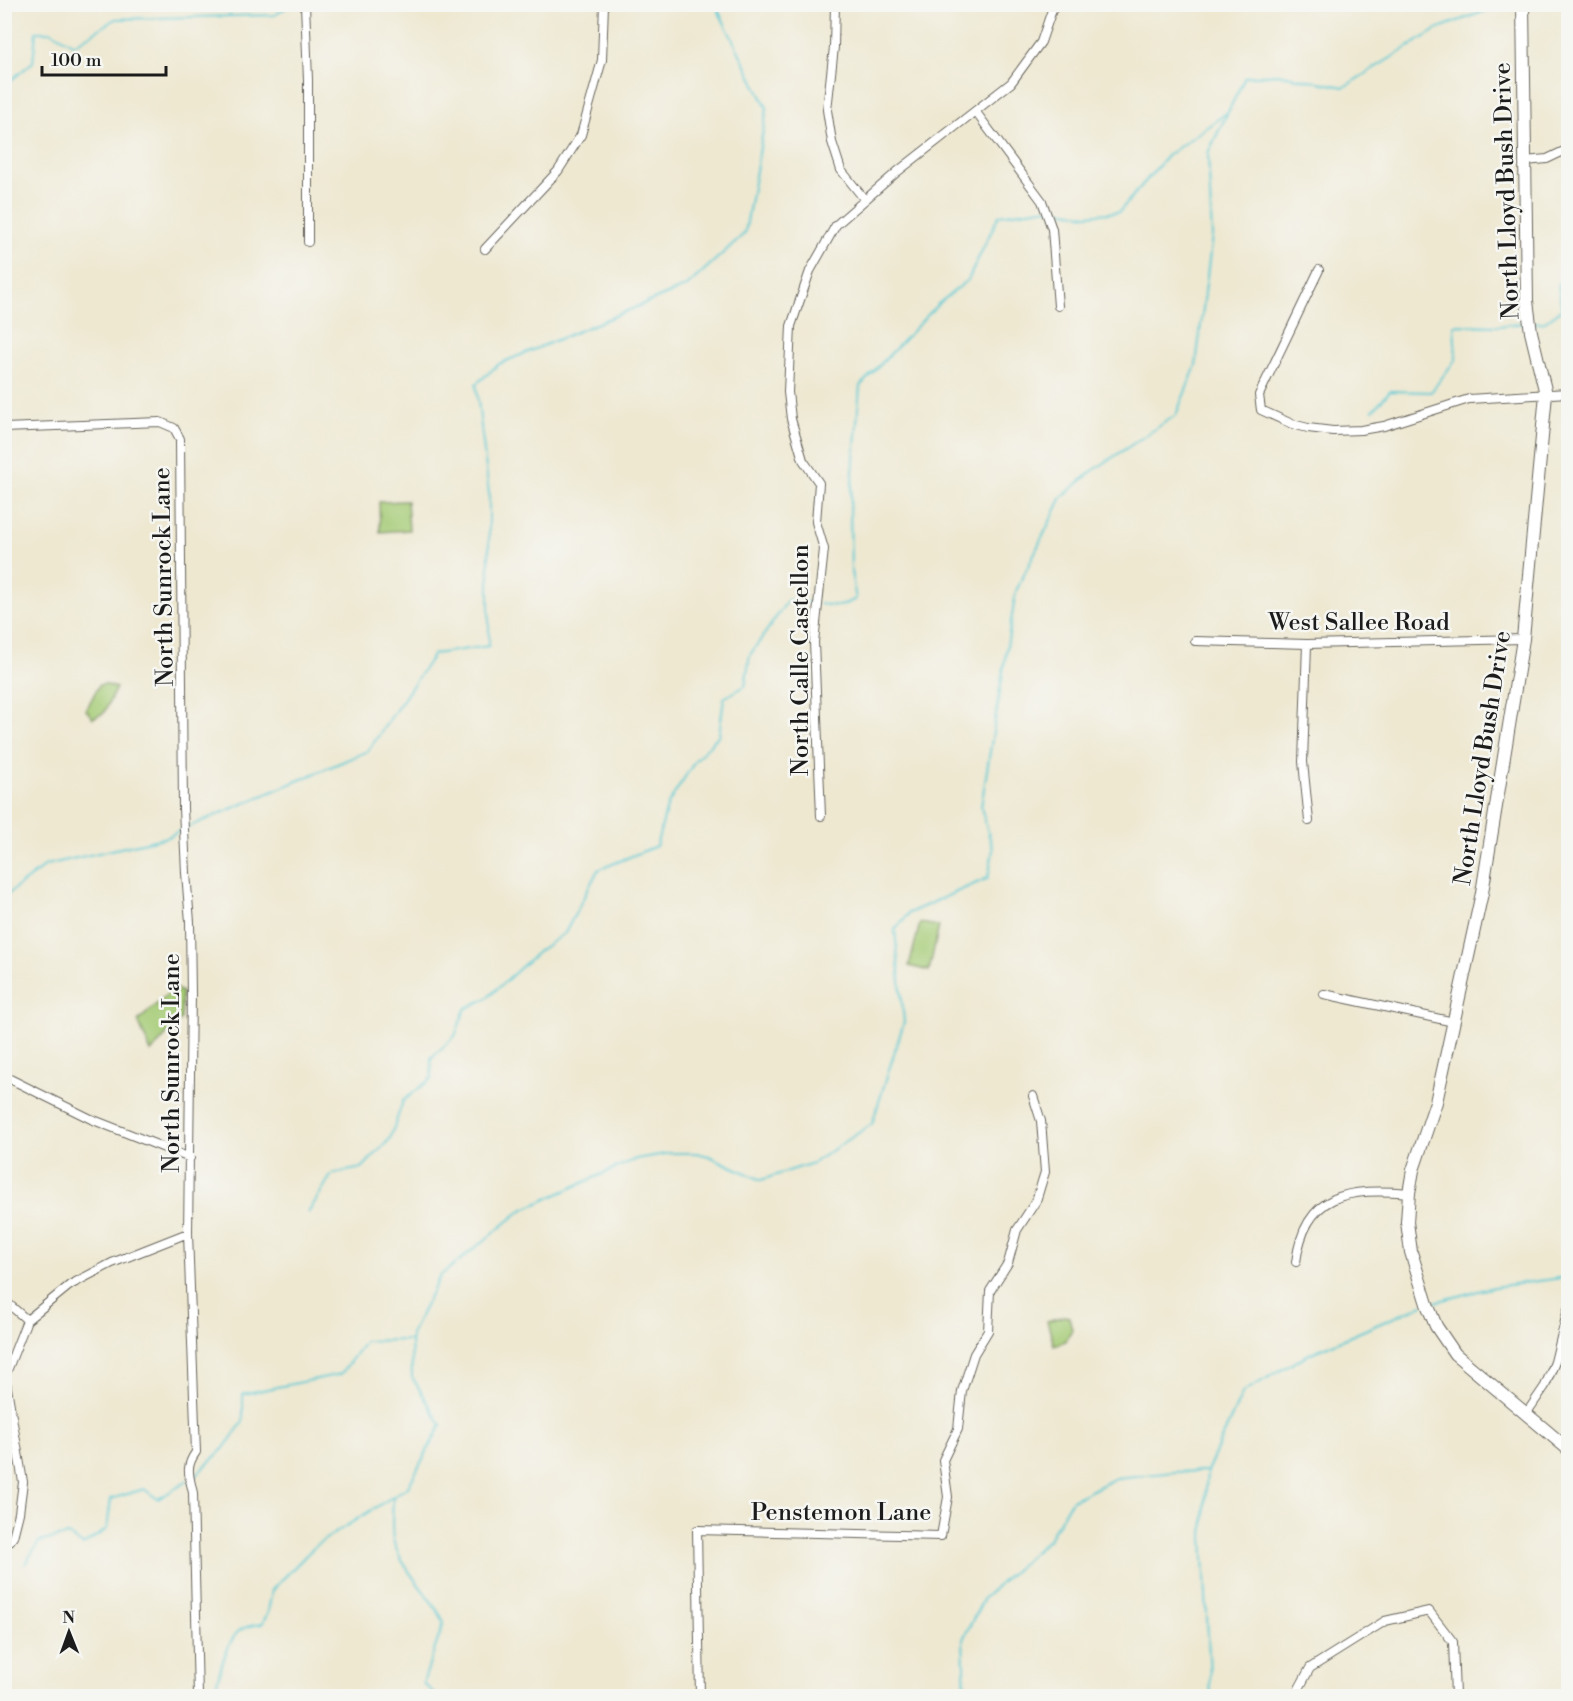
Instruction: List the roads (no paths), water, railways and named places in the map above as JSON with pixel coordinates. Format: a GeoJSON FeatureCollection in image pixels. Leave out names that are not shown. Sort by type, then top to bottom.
{"type":"FeatureCollection","features":[{"type":"Feature","properties":{"kind":"street"},"geometry":{"type":"LineString","coordinates":[[305,4],[308,80],[308,242]]}},
{"type":"Feature","properties":{"kind":"street"},"geometry":{"type":"LineString","coordinates":[[485,249],[558,171],[581,135],[602,60],[604,4]]}},
{"type":"Feature","properties":{"kind":"street"},"geometry":{"type":"LineString","coordinates":[[835,4],[834,47],[827,110],[832,142],[841,170],[865,200]]}},
{"type":"Feature","properties":{"kind":"street","name":"North Calle Castellon"},"geometry":{"type":"LineString","coordinates":[[821,816],[814,642],[824,549],[816,522],[819,483],[803,460],[791,419],[788,392],[791,326],[810,271],[836,225],[1011,83],[1041,42],[1054,4]]}},
{"type":"Feature","properties":{"kind":"street","name":"North Lloyd Bush Drive"},"geometry":{"type":"LineString","coordinates":[[1523,4],[1527,301],[1531,332],[1546,394],[1523,639],[1482,893],[1436,1102],[1413,1170],[1407,1222],[1411,1252],[1427,1304],[1436,1326],[1455,1354],[1569,1449]]}},
{"type":"Feature","properties":{"kind":"street"},"geometry":{"type":"LineString","coordinates":[[975,111],[1042,201],[1052,229],[1058,306]]}},
{"type":"Feature","properties":{"kind":"street"},"geometry":{"type":"LineString","coordinates":[[1525,160],[1546,159],[1569,149]]}},
{"type":"Feature","properties":{"kind":"street"},"geometry":{"type":"LineString","coordinates":[[1319,270],[1259,395],[1261,410],[1292,424],[1308,428],[1333,431],[1361,430],[1384,426],[1469,399],[1569,393]]}},
{"type":"Feature","properties":{"kind":"street","name":"North Sunrock Lane"},"geometry":{"type":"LineString","coordinates":[[4,428],[160,422],[174,428],[180,439],[183,808],[190,922],[191,994],[188,1233],[196,1452],[190,1461],[188,1473],[193,1493],[198,1696]]}},
{"type":"Feature","properties":{"kind":"street","name":"West Sallee Road"},"geometry":{"type":"LineString","coordinates":[[1195,641],[1307,644],[1523,639]]}},
{"type":"Feature","properties":{"kind":"street"},"geometry":{"type":"LineString","coordinates":[[1307,644],[1303,762],[1309,821]]}},
{"type":"Feature","properties":{"kind":"street"},"geometry":{"type":"LineString","coordinates":[[1324,994],[1454,1022]]}},
{"type":"Feature","properties":{"kind":"street"},"geometry":{"type":"LineString","coordinates":[[4,1076],[91,1119],[190,1158]]}},
{"type":"Feature","properties":{"kind":"street","name":"Penstemon Lane"},"geometry":{"type":"LineString","coordinates":[[700,1696],[698,1530],[941,1536],[948,1497],[943,1460],[958,1429],[962,1391],[974,1354],[988,1331],[990,1291],[1008,1263],[1017,1230],[1036,1200],[1045,1172],[1041,1121],[1033,1096]]}},
{"type":"Feature","properties":{"kind":"street"},"geometry":{"type":"LineString","coordinates":[[1296,1262],[1304,1232],[1327,1202],[1346,1194],[1373,1190],[1409,1193]]}},
{"type":"Feature","properties":{"kind":"street"},"geometry":{"type":"LineString","coordinates":[[4,1548],[13,1537],[23,1482],[5,1376],[27,1320],[69,1285],[112,1263],[188,1233]]}},
{"type":"Feature","properties":{"kind":"street"},"geometry":{"type":"LineString","coordinates":[[4,1299],[27,1320]]}},
{"type":"Feature","properties":{"kind":"street"},"geometry":{"type":"LineString","coordinates":[[1526,1414],[1545,1386],[1555,1362],[1569,1309]]}},
{"type":"Feature","properties":{"kind":"street"},"geometry":{"type":"LineString","coordinates":[[1295,1696],[1310,1668],[1385,1621],[1429,1611],[1454,1642],[1455,1696]]}},
{"type":"Feature","properties":{"kind":"waterway"},"geometry":{"type":"LineString","coordinates":[[4,86],[33,62],[36,32],[52,32],[74,45],[115,19],[275,15],[292,4]]}},
{"type":"Feature","properties":{"kind":"waterway"},"geometry":{"type":"LineString","coordinates":[[186,828],[368,751],[434,654],[489,646],[489,494],[476,384],[499,364],[687,286],[745,233],[767,108],[715,4]]}},
{"type":"Feature","properties":{"kind":"waterway"},"geometry":{"type":"LineString","coordinates":[[213,1696],[230,1643],[241,1629],[262,1624],[268,1612],[272,1590],[316,1545],[408,1487],[441,1425],[412,1377],[411,1334],[440,1276],[522,1210],[636,1159],[671,1153],[696,1153],[709,1156],[761,1180],[813,1163],[872,1124],[904,1022],[895,930],[909,913],[988,878],[993,850],[981,807],[1016,591],[1062,497],[1091,472],[1176,415],[1196,365],[1212,236],[1208,153],[1245,77],[1277,74],[1344,87],[1439,28],[1504,4]]}},
{"type":"Feature","properties":{"kind":"waterway"},"geometry":{"type":"LineString","coordinates":[[820,604],[840,606],[856,599],[851,572],[850,508],[860,386],[938,304],[968,280],[999,215],[1049,208],[1087,215],[1119,212],[1168,155],[1228,112]]}},
{"type":"Feature","properties":{"kind":"waterway"},"geometry":{"type":"LineString","coordinates":[[1534,323],[1545,322],[1562,309],[1558,284],[1568,276]]}},
{"type":"Feature","properties":{"kind":"waterway"},"geometry":{"type":"LineString","coordinates":[[1373,410],[1390,391],[1431,392],[1456,359],[1454,325],[1498,326],[1525,323]]}},
{"type":"Feature","properties":{"kind":"waterway"},"geometry":{"type":"LineString","coordinates":[[308,1213],[332,1174],[362,1168],[390,1139],[403,1101],[432,1078],[431,1058],[455,1036],[465,1009],[487,998],[540,950],[565,933],[598,870],[656,846],[668,804],[695,761],[719,735],[724,698],[745,686],[750,655],[788,600],[814,603]]}},
{"type":"Feature","properties":{"kind":"waterway"},"geometry":{"type":"LineString","coordinates":[[4,897],[46,865],[168,837],[181,830]]}},
{"type":"Feature","properties":{"kind":"waterway"},"geometry":{"type":"LineString","coordinates":[[1431,1303],[1494,1287],[1568,1277]]}},
{"type":"Feature","properties":{"kind":"waterway"},"geometry":{"type":"LineString","coordinates":[[1211,1696],[1203,1537],[1207,1471],[1243,1392],[1309,1354],[1423,1305]]}},
{"type":"Feature","properties":{"kind":"waterway"},"geometry":{"type":"LineString","coordinates":[[193,1478],[224,1448],[243,1422],[243,1394],[341,1374],[365,1341],[411,1340]]}},
{"type":"Feature","properties":{"kind":"waterway"},"geometry":{"type":"LineString","coordinates":[[965,1696],[963,1639],[984,1598],[1049,1539],[1071,1501],[1116,1478],[1207,1471]]}},
{"type":"Feature","properties":{"kind":"waterway"},"geometry":{"type":"LineString","coordinates":[[25,1564],[39,1542],[68,1535],[83,1545],[107,1529],[111,1499],[144,1489],[158,1499],[188,1481]]}},
{"type":"Feature","properties":{"kind":"waterway"},"geometry":{"type":"LineString","coordinates":[[393,1497],[393,1539],[398,1554],[444,1622],[423,1683],[437,1696]]}}]}
